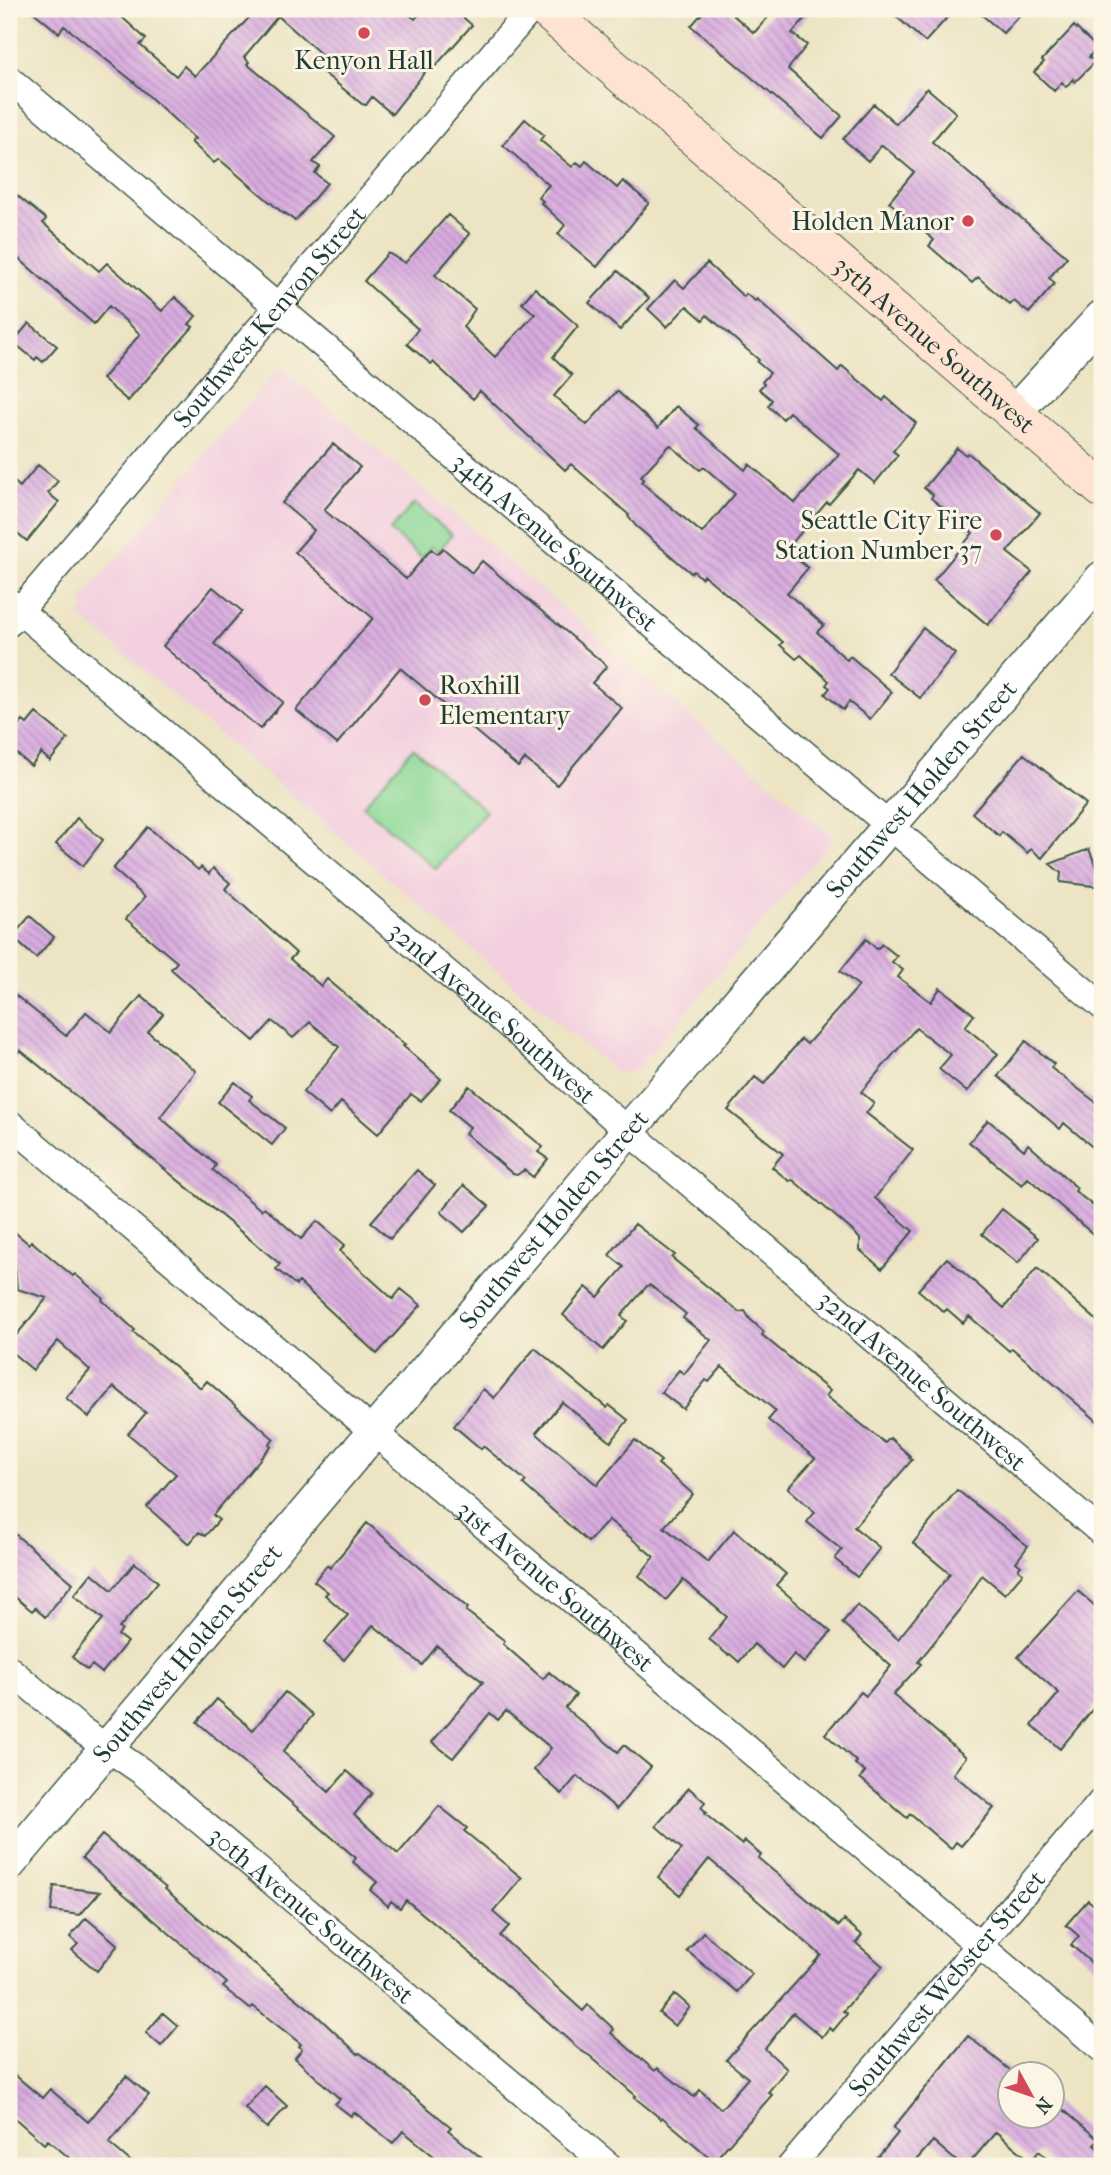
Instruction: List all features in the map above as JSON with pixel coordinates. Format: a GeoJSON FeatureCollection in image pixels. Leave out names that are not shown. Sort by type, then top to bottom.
{"type":"FeatureCollection","features":[{"type":"Feature","properties":{"kind":"main road","name":"35th Avenue Southwest"},"geometry":{"type":"LineString","coordinates":[[545,9],[1102,489]]}},
{"type":"Feature","properties":{"kind":"street","name":"Southwest Kenyon Street"},"geometry":{"type":"LineString","coordinates":[[12,612],[279,306],[531,9]]}},
{"type":"Feature","properties":{"kind":"street","name":"34th Avenue Southwest"},"geometry":{"type":"LineString","coordinates":[[9,79],[1102,1006]]}},
{"type":"Feature","properties":{"kind":"street"},"geometry":{"type":"LineString","coordinates":[[1013,414],[1102,317]]}},
{"type":"Feature","properties":{"kind":"street","name":"Southwest Holden Street"},"geometry":{"type":"LineString","coordinates":[[9,1864],[628,1131],[1102,578]]}},
{"type":"Feature","properties":{"kind":"street","name":"32nd Avenue Southwest"},"geometry":{"type":"LineString","coordinates":[[12,612],[505,1022],[628,1131],[1102,1533]]}},
{"type":"Feature","properties":{"kind":"street","name":"31st Avenue Southwest"},"geometry":{"type":"LineString","coordinates":[[9,1123],[1102,2049]]}},
{"type":"Feature","properties":{"kind":"street","name":"30th Avenue Southwest"},"geometry":{"type":"LineString","coordinates":[[9,1669],[80,1729],[142,1772],[609,2166]]}},
{"type":"Feature","properties":{"kind":"street","name":"Southwest Webster Street"},"geometry":{"type":"LineString","coordinates":[[791,2166],[1102,1801]]}},
{"type":"Feature","properties":{"kind":"shaded area","name":"Roxhill Elementary"},"geometry":{"type":"Polygon","coordinates":[[[280,367],[834,838],[636,1071],[617,1073],[79,615],[84,610],[82,598],[280,367]]]}},
{"type":"Feature","properties":{"kind":"green space"},"geometry":{"type":"Polygon","coordinates":[[[414,503],[452,535],[438,552],[431,546],[422,558],[390,531],[414,503]]]}},
{"type":"Feature","properties":{"kind":"green space"},"geometry":{"type":"Polygon","coordinates":[[[413,748],[486,811],[436,869],[363,806],[413,748]]]}},
{"type":"Feature","properties":{"kind":"building"},"geometry":{"type":"Polygon","coordinates":[[[30,9],[113,9],[146,39],[140,45],[176,76],[184,66],[195,76],[257,9],[402,9],[415,19],[424,9],[453,9],[472,25],[432,70],[429,67],[392,114],[372,97],[366,105],[362,104],[313,64],[321,54],[278,16],[244,57],[249,62],[247,64],[335,137],[313,162],[320,167],[315,173],[327,183],[295,221],[219,159],[214,163],[191,142],[195,139],[135,83],[76,35],[64,26],[59,33],[30,9]]]}},
{"type":"Feature","properties":{"kind":"building"},"geometry":{"type":"Polygon","coordinates":[[[706,9],[726,9],[754,33],[775,9],[813,9],[792,33],[807,45],[788,69],[842,116],[823,138],[691,26],[706,9]]]}},
{"type":"Feature","properties":{"kind":"building"},"geometry":{"type":"Polygon","coordinates":[[[888,9],[955,9],[925,42],[888,9]]]}},
{"type":"Feature","properties":{"kind":"building"},"geometry":{"type":"Polygon","coordinates":[[[975,9],[1025,9],[1003,33],[975,9]]]}},
{"type":"Feature","properties":{"kind":"building"},"geometry":{"type":"Polygon","coordinates":[[[1074,26],[1097,48],[1089,57],[1095,62],[1075,82],[1073,79],[1066,87],[1062,82],[1054,91],[1034,72],[1074,26]]]}},
{"type":"Feature","properties":{"kind":"building","name":"Holden Manor"},"geometry":{"type":"Polygon","coordinates":[[[927,88],[956,113],[932,142],[1067,257],[1049,278],[1055,283],[1029,313],[1014,301],[1010,305],[978,277],[972,283],[929,246],[934,240],[889,202],[914,172],[882,145],[868,161],[843,139],[874,104],[896,124],[927,88]]]}},
{"type":"Feature","properties":{"kind":"building"},"geometry":{"type":"Polygon","coordinates":[[[525,119],[544,135],[540,140],[572,167],[577,162],[582,166],[586,161],[617,188],[623,181],[649,203],[597,267],[558,234],[565,225],[538,197],[549,185],[503,145],[525,119]]]}},
{"type":"Feature","properties":{"kind":"building"},"geometry":{"type":"Polygon","coordinates":[[[9,189],[46,219],[43,223],[99,271],[107,263],[162,311],[175,297],[196,316],[189,324],[193,327],[128,401],[102,379],[140,334],[109,306],[94,324],[9,250],[9,189]]]}},
{"type":"Feature","properties":{"kind":"building"},"geometry":{"type":"Polygon","coordinates":[[[448,215],[470,234],[435,275],[475,309],[463,327],[495,357],[535,314],[522,303],[535,288],[578,326],[553,357],[572,375],[554,396],[587,425],[617,391],[658,428],[676,406],[699,425],[696,428],[745,470],[749,464],[795,503],[839,454],[789,412],[783,419],[768,406],[772,400],[759,389],[770,373],[757,362],[759,360],[707,315],[703,320],[687,306],[667,327],[648,309],[675,280],[684,288],[707,263],[744,297],[746,294],[755,301],[757,299],[838,371],[842,366],[883,401],[886,397],[916,423],[893,451],[898,455],[875,483],[859,470],[786,550],[808,568],[787,593],[824,625],[817,632],[847,660],[850,656],[892,692],[870,719],[849,702],[843,710],[825,694],[830,688],[826,685],[829,681],[801,655],[796,659],[780,645],[783,642],[704,575],[701,578],[694,571],[691,573],[636,526],[629,515],[571,464],[565,470],[480,391],[473,399],[433,362],[431,364],[407,344],[418,329],[364,281],[388,253],[405,263],[448,215]],[[670,445],[641,476],[644,479],[641,482],[702,533],[735,494],[704,467],[700,470],[670,445]]]}},
{"type":"Feature","properties":{"kind":"building"},"geometry":{"type":"Polygon","coordinates":[[[618,271],[649,298],[620,330],[589,303],[618,271]]]}},
{"type":"Feature","properties":{"kind":"building"},"geometry":{"type":"Polygon","coordinates":[[[29,323],[57,346],[43,362],[37,357],[35,360],[13,342],[29,323]]]}},
{"type":"Feature","properties":{"kind":"building"},"geometry":{"type":"Polygon","coordinates":[[[333,444],[360,467],[324,510],[406,579],[431,549],[437,554],[443,548],[472,573],[482,561],[607,666],[592,683],[622,708],[557,785],[525,759],[518,767],[400,668],[337,744],[296,710],[373,618],[295,552],[314,530],[282,503],[333,444]]]}},
{"type":"Feature","properties":{"kind":"building","name":"Seattle City Fire Station Number 37"},"geometry":{"type":"Polygon","coordinates":[[[957,448],[966,455],[968,453],[1040,513],[1007,552],[1032,572],[988,625],[934,580],[973,533],[931,498],[933,495],[924,488],[957,448]]]}},
{"type":"Feature","properties":{"kind":"building"},"geometry":{"type":"Polygon","coordinates":[[[38,465],[58,481],[48,493],[59,502],[27,541],[9,526],[9,477],[20,487],[38,465]]]}},
{"type":"Feature","properties":{"kind":"building"},"geometry":{"type":"Polygon","coordinates":[[[213,587],[242,611],[214,644],[283,702],[260,729],[163,646],[213,587]]]}},
{"type":"Feature","properties":{"kind":"building"},"geometry":{"type":"Polygon","coordinates":[[[923,628],[955,654],[920,698],[888,673],[923,628]]]}},
{"type":"Feature","properties":{"kind":"building"},"geometry":{"type":"Polygon","coordinates":[[[36,713],[68,739],[50,761],[41,753],[31,766],[9,747],[9,739],[23,721],[27,724],[36,713]]]}},
{"type":"Feature","properties":{"kind":"building"},"geometry":{"type":"Polygon","coordinates":[[[1024,754],[1086,804],[1042,858],[1031,849],[1027,853],[1002,832],[999,836],[972,813],[1024,754]]]}},
{"type":"Feature","properties":{"kind":"building"},"geometry":{"type":"Polygon","coordinates":[[[77,818],[103,840],[83,866],[56,844],[77,818]]]}},
{"type":"Feature","properties":{"kind":"building"},"geometry":{"type":"Polygon","coordinates":[[[148,827],[198,870],[201,867],[209,874],[213,868],[230,883],[225,889],[296,953],[290,959],[321,986],[327,979],[441,1079],[421,1101],[411,1094],[378,1134],[341,1102],[330,1115],[303,1092],[339,1047],[310,1022],[293,1038],[272,1021],[254,1041],[171,969],[177,962],[126,919],[145,897],[113,869],[148,827]]]}},
{"type":"Feature","properties":{"kind":"building"},"geometry":{"type":"Polygon","coordinates":[[[1089,849],[1102,887],[1060,882],[1061,873],[1050,864],[1089,849]]]}},
{"type":"Feature","properties":{"kind":"building"},"geometry":{"type":"Polygon","coordinates":[[[30,916],[54,937],[36,958],[12,937],[30,916]]]}},
{"type":"Feature","properties":{"kind":"building"},"geometry":{"type":"Polygon","coordinates":[[[866,939],[877,949],[882,944],[897,956],[892,962],[903,970],[898,977],[931,1002],[940,988],[966,1008],[974,1015],[965,1027],[998,1054],[967,1092],[939,1069],[951,1055],[916,1028],[861,1092],[874,1103],[866,1113],[913,1150],[875,1198],[913,1231],[882,1269],[860,1250],[860,1239],[855,1233],[793,1180],[789,1181],[772,1167],[783,1154],[728,1110],[755,1077],[764,1084],[801,1039],[807,1044],[859,986],[840,971],[866,939]]]}},
{"type":"Feature","properties":{"kind":"building"},"geometry":{"type":"Polygon","coordinates":[[[9,990],[66,1036],[86,1012],[111,1032],[141,996],[163,1014],[148,1032],[196,1071],[160,1117],[216,1165],[213,1170],[261,1210],[264,1207],[301,1239],[317,1221],[345,1245],[340,1251],[393,1299],[401,1289],[421,1305],[377,1354],[299,1282],[296,1285],[276,1269],[280,1264],[20,1050],[9,1064],[9,990]]]}},
{"type":"Feature","properties":{"kind":"building"},"geometry":{"type":"Polygon","coordinates":[[[1026,1041],[1054,1064],[1051,1068],[1102,1107],[1102,1155],[1064,1123],[1060,1129],[998,1076],[1026,1041]]]}},
{"type":"Feature","properties":{"kind":"building"},"geometry":{"type":"Polygon","coordinates":[[[235,1082],[252,1096],[249,1100],[285,1128],[272,1145],[218,1102],[235,1082]]]}},
{"type":"Feature","properties":{"kind":"building"},"geometry":{"type":"Polygon","coordinates":[[[469,1086],[543,1147],[538,1152],[548,1159],[533,1177],[524,1170],[517,1175],[513,1174],[465,1133],[470,1127],[449,1110],[469,1086]]]}},
{"type":"Feature","properties":{"kind":"building"},"geometry":{"type":"Polygon","coordinates":[[[988,1120],[1024,1150],[1028,1144],[1077,1188],[1075,1191],[1102,1213],[1102,1242],[1028,1178],[1022,1185],[969,1142],[988,1120]]]}},
{"type":"Feature","properties":{"kind":"building"},"geometry":{"type":"Polygon","coordinates":[[[417,1170],[435,1185],[390,1239],[371,1222],[417,1170]]]}},
{"type":"Feature","properties":{"kind":"building"},"geometry":{"type":"Polygon","coordinates":[[[464,1185],[489,1206],[464,1232],[441,1212],[464,1185]]]}},
{"type":"Feature","properties":{"kind":"building"},"geometry":{"type":"Polygon","coordinates":[[[1002,1209],[1038,1238],[1018,1263],[982,1234],[1002,1209]]]}},
{"type":"Feature","properties":{"kind":"building"},"geometry":{"type":"Polygon","coordinates":[[[635,1224],[675,1255],[672,1258],[739,1312],[745,1311],[764,1332],[762,1335],[830,1391],[826,1396],[885,1443],[890,1438],[910,1456],[912,1460],[854,1527],[880,1548],[857,1577],[835,1559],[842,1550],[807,1522],[815,1512],[788,1488],[815,1458],[768,1420],[776,1411],[722,1367],[709,1382],[706,1380],[683,1409],[661,1392],[679,1370],[684,1374],[711,1340],[683,1318],[686,1314],[650,1285],[647,1286],[621,1316],[627,1321],[603,1350],[563,1315],[586,1287],[598,1297],[624,1267],[609,1255],[635,1224]]]}},
{"type":"Feature","properties":{"kind":"building"},"geometry":{"type":"Polygon","coordinates":[[[12,1230],[29,1244],[31,1241],[73,1276],[75,1274],[135,1330],[133,1332],[201,1388],[207,1381],[274,1439],[213,1515],[219,1520],[205,1536],[199,1532],[189,1544],[147,1507],[176,1474],[128,1434],[146,1413],[114,1387],[89,1417],[66,1398],[90,1370],[58,1341],[33,1370],[9,1350],[9,1344],[47,1298],[17,1289],[12,1230]]]}},
{"type":"Feature","properties":{"kind":"building"},"geometry":{"type":"Polygon","coordinates":[[[947,1258],[1004,1308],[1037,1268],[1102,1325],[1102,1425],[1012,1348],[1009,1351],[969,1316],[963,1323],[947,1309],[944,1312],[918,1290],[947,1258]]]}},
{"type":"Feature","properties":{"kind":"building"},"geometry":{"type":"Polygon","coordinates":[[[535,1348],[607,1408],[609,1405],[628,1420],[611,1442],[562,1402],[536,1433],[597,1485],[635,1440],[661,1461],[658,1464],[693,1494],[664,1527],[708,1562],[734,1530],[786,1574],[776,1585],[831,1632],[804,1663],[794,1654],[782,1669],[754,1644],[739,1662],[728,1655],[709,1639],[727,1617],[683,1580],[666,1600],[639,1576],[654,1557],[609,1520],[588,1542],[523,1484],[526,1481],[454,1426],[483,1389],[494,1398],[535,1348]]]}},
{"type":"Feature","properties":{"kind":"building"},"geometry":{"type":"Polygon","coordinates":[[[957,1490],[1028,1546],[1016,1562],[1023,1573],[1005,1594],[982,1575],[961,1609],[918,1662],[921,1664],[893,1695],[966,1757],[953,1774],[994,1808],[961,1846],[956,1842],[951,1849],[910,1814],[907,1818],[860,1778],[865,1772],[825,1734],[861,1692],[866,1696],[891,1666],[842,1623],[857,1605],[898,1639],[950,1574],[913,1543],[957,1490]]]}},
{"type":"Feature","properties":{"kind":"building"},"geometry":{"type":"Polygon","coordinates":[[[367,1523],[468,1608],[466,1611],[505,1641],[503,1644],[543,1679],[549,1672],[576,1695],[565,1708],[618,1752],[624,1745],[651,1767],[617,1809],[577,1776],[562,1794],[534,1770],[551,1748],[506,1711],[498,1720],[490,1713],[453,1758],[432,1742],[483,1682],[437,1646],[422,1665],[373,1625],[344,1660],[324,1643],[348,1615],[325,1595],[328,1592],[314,1581],[327,1565],[330,1568],[367,1523]]]}},
{"type":"Feature","properties":{"kind":"building"},"geometry":{"type":"Polygon","coordinates":[[[9,1529],[73,1583],[45,1617],[35,1608],[32,1611],[9,1592],[9,1529]]]}},
{"type":"Feature","properties":{"kind":"building"},"geometry":{"type":"Polygon","coordinates":[[[135,1563],[158,1582],[119,1628],[122,1630],[118,1635],[127,1642],[102,1673],[92,1665],[87,1670],[72,1657],[103,1619],[74,1595],[92,1573],[112,1590],[135,1563]]]}},
{"type":"Feature","properties":{"kind":"building"},"geometry":{"type":"Polygon","coordinates":[[[1078,1591],[1102,1612],[1102,1698],[1060,1749],[1032,1725],[1059,1693],[1018,1657],[1078,1591]]]}},
{"type":"Feature","properties":{"kind":"building"},"geometry":{"type":"Polygon","coordinates":[[[285,1692],[313,1715],[283,1752],[329,1792],[347,1771],[372,1793],[354,1815],[398,1854],[439,1806],[467,1828],[464,1831],[522,1878],[493,1912],[509,1926],[500,1936],[583,2011],[588,2005],[614,2029],[611,2033],[655,2071],[658,2068],[694,2097],[700,2090],[721,2109],[748,2078],[726,2060],[821,1955],[709,1859],[680,1895],[658,1877],[682,1849],[656,1826],[689,1788],[705,1802],[701,1807],[707,1813],[705,1814],[742,1845],[745,1841],[761,1855],[758,1858],[839,1926],[844,1920],[862,1935],[856,1943],[883,1966],[843,2011],[847,2014],[833,2031],[829,2028],[822,2037],[793,2013],[765,2049],[787,2069],[768,2092],[772,2095],[714,2161],[634,2097],[636,2096],[590,2056],[406,1900],[400,1908],[391,1901],[388,1906],[370,1890],[377,1882],[353,1862],[356,1858],[197,1722],[217,1699],[253,1730],[285,1692]]]}},
{"type":"Feature","properties":{"kind":"building"},"geometry":{"type":"Polygon","coordinates":[[[102,1835],[313,2012],[358,2054],[451,2127],[448,2130],[491,2166],[446,2166],[403,2131],[393,2143],[354,2112],[351,2116],[335,2104],[340,2099],[295,2058],[302,2049],[299,2046],[301,2044],[253,2006],[250,2009],[223,1987],[227,1983],[82,1858],[102,1835]]]}},
{"type":"Feature","properties":{"kind":"building"},"geometry":{"type":"Polygon","coordinates":[[[54,1886],[100,1892],[80,1915],[51,1911],[54,1886]]]}},
{"type":"Feature","properties":{"kind":"building"},"geometry":{"type":"Polygon","coordinates":[[[1088,1900],[1102,1910],[1102,1972],[1071,1945],[1079,1936],[1066,1925],[1088,1900]]]}},
{"type":"Feature","properties":{"kind":"building"},"geometry":{"type":"Polygon","coordinates":[[[86,1918],[118,1945],[97,1971],[72,1950],[78,1944],[70,1937],[86,1918]]]}},
{"type":"Feature","properties":{"kind":"building"},"geometry":{"type":"Polygon","coordinates":[[[703,1932],[752,1974],[737,1992],[687,1951],[703,1932]]]}},
{"type":"Feature","properties":{"kind":"building"},"geometry":{"type":"Polygon","coordinates":[[[675,1994],[690,2007],[675,2026],[659,2013],[675,1994]]]}},
{"type":"Feature","properties":{"kind":"building"},"geometry":{"type":"Polygon","coordinates":[[[163,2013],[178,2026],[161,2046],[146,2033],[163,2013]]]}},
{"type":"Feature","properties":{"kind":"building"},"geometry":{"type":"Polygon","coordinates":[[[968,2036],[998,2060],[996,2130],[1066,2130],[1066,2112],[1099,2140],[1094,2145],[1102,2152],[1102,2156],[1093,2166],[1055,2166],[1039,2151],[1031,2161],[996,2132],[967,2166],[962,2166],[933,2141],[911,2166],[871,2166],[898,2133],[893,2128],[968,2036]]]}},
{"type":"Feature","properties":{"kind":"building"},"geometry":{"type":"Polygon","coordinates":[[[9,2070],[42,2098],[50,2089],[88,2122],[126,2076],[149,2095],[109,2143],[136,2166],[79,2166],[48,2140],[44,2144],[9,2113],[9,2070]]]}},
{"type":"Feature","properties":{"kind":"building"},"geometry":{"type":"Polygon","coordinates":[[[265,2086],[287,2106],[267,2128],[245,2108],[265,2086]]]}},
{"type":"Feature","properties":{"kind":"place","name":"Kenyon Hall"},"geometry":{"type":"Point","coordinates":[364,33]}},
{"type":"Feature","properties":{"kind":"place","name":"Holden Manor"},"geometry":{"type":"Point","coordinates":[968,221]}},
{"type":"Feature","properties":{"kind":"place","name":"Seattle City Fire Station Number 37"},"geometry":{"type":"Point","coordinates":[996,535]}},
{"type":"Feature","properties":{"kind":"place","name":"Roxhill Elementary"},"geometry":{"type":"Point","coordinates":[425,700]}}]}
